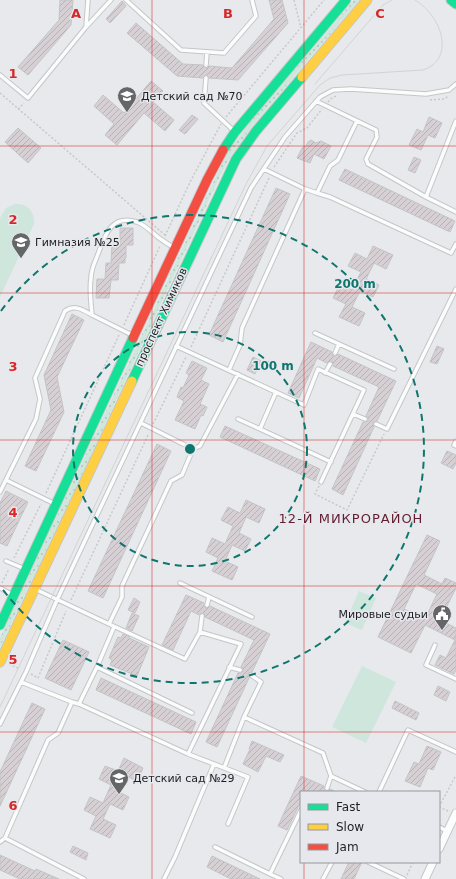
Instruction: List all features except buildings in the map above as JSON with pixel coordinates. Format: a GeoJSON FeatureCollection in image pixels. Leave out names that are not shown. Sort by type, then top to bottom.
{"type":"FeatureCollection","features":[{"type":"Feature","properties":{"kind":"main road","name":"проспект Химиков"},"geometry":{"type":"LineString","coordinates":[[0,625],[208,178],[223,150],[235,132],[346,0]]}},
{"type":"Feature","properties":{"kind":"main road","name":"проспект Химиков"},"geometry":{"type":"LineString","coordinates":[[0,661],[236,159],[256,131],[367,0]]}},
{"type":"Feature","properties":{"kind":"main road"},"geometry":{"type":"LineString","coordinates":[[451,0],[456,4]]}},
{"type":"Feature","properties":{"kind":"street"},"geometry":{"type":"LineString","coordinates":[[440,847],[456,814]]}},
{"type":"Feature","properties":{"kind":"street"},"geometry":{"type":"LineString","coordinates":[[425,879],[433,863]]}},
{"type":"Feature","properties":{"kind":"lane"},"geometry":{"type":"LineString","coordinates":[[86,27],[88,0]]}},
{"type":"Feature","properties":{"kind":"lane"},"geometry":{"type":"LineString","coordinates":[[0,75],[28,98],[86,27],[111,0]]}},
{"type":"Feature","properties":{"kind":"lane"},"geometry":{"type":"LineString","coordinates":[[126,0],[181,50],[224,53],[256,16],[252,0]]}},
{"type":"Feature","properties":{"kind":"lane"},"geometry":{"type":"LineString","coordinates":[[206,66],[207,52]]}},
{"type":"Feature","properties":{"kind":"lane"},"geometry":{"type":"LineString","coordinates":[[206,78],[204,103],[235,132]]}},
{"type":"Feature","properties":{"kind":"lane"},"geometry":{"type":"LineString","coordinates":[[0,724],[26,672],[57,600],[251,188],[285,137],[323,94],[339,89],[426,94],[449,90],[456,84]]}},
{"type":"Feature","properties":{"kind":"lane"},"geometry":{"type":"LineString","coordinates":[[316,101],[376,130],[377,137],[366,159],[368,164],[456,212]]}},
{"type":"Feature","properties":{"kind":"lane"},"geometry":{"type":"LineString","coordinates":[[317,193],[330,166],[338,160],[357,121]]}},
{"type":"Feature","properties":{"kind":"lane"},"geometry":{"type":"LineString","coordinates":[[426,196],[456,121]]}},
{"type":"Feature","properties":{"kind":"lane"},"geometry":{"type":"LineString","coordinates":[[264,169],[305,189],[330,197],[456,256]]}},
{"type":"Feature","properties":{"kind":"lane"},"geometry":{"type":"LineString","coordinates":[[228,370],[240,345],[242,328],[305,189]]}},
{"type":"Feature","properties":{"kind":"lane"},"geometry":{"type":"LineString","coordinates":[[92,315],[90,293],[93,265],[108,229],[114,224],[122,221],[139,222],[163,241],[176,249]]}},
{"type":"Feature","properties":{"kind":"lane"},"geometry":{"type":"LineString","coordinates":[[451,253],[456,244]]}},
{"type":"Feature","properties":{"kind":"lane"},"geometry":{"type":"LineString","coordinates":[[376,424],[387,428],[456,289]]}},
{"type":"Feature","properties":{"kind":"lane"},"geometry":{"type":"LineString","coordinates":[[0,492],[36,419],[40,399],[35,378],[65,310],[74,306],[134,337]]}},
{"type":"Feature","properties":{"kind":"lane"},"geometry":{"type":"LineString","coordinates":[[316,333],[394,369]]}},
{"type":"Feature","properties":{"kind":"lane"},"geometry":{"type":"LineString","coordinates":[[335,353],[339,344]]}},
{"type":"Feature","properties":{"kind":"lane"},"geometry":{"type":"LineString","coordinates":[[176,346],[304,405],[318,369],[364,390],[321,482]]}},
{"type":"Feature","properties":{"kind":"lane"},"geometry":{"type":"LineString","coordinates":[[326,373],[330,364]]}},
{"type":"Feature","properties":{"kind":"lane"},"geometry":{"type":"LineString","coordinates":[[109,624],[122,597],[122,586],[172,481],[182,475],[193,449],[200,446],[238,374]]}},
{"type":"Feature","properties":{"kind":"lane"},"geometry":{"type":"LineString","coordinates":[[260,429],[276,392]]}},
{"type":"Feature","properties":{"kind":"lane"},"geometry":{"type":"LineString","coordinates":[[353,414],[365,419]]}},
{"type":"Feature","properties":{"kind":"lane"},"geometry":{"type":"LineString","coordinates":[[238,419],[331,462]]}},
{"type":"Feature","properties":{"kind":"lane"},"geometry":{"type":"LineString","coordinates":[[140,422],[193,449]]}},
{"type":"Feature","properties":{"kind":"lane"},"geometry":{"type":"LineString","coordinates":[[456,441],[454,445],[456,446]]}},
{"type":"Feature","properties":{"kind":"lane"},"geometry":{"type":"LineString","coordinates":[[6,480],[57,505]]}},
{"type":"Feature","properties":{"kind":"lane"},"geometry":{"type":"LineString","coordinates":[[6,560],[26,570]]}},
{"type":"Feature","properties":{"kind":"lane"},"geometry":{"type":"LineString","coordinates":[[180,584],[252,617]]}},
{"type":"Feature","properties":{"kind":"lane"},"geometry":{"type":"LineString","coordinates":[[0,588],[14,595]]}},
{"type":"Feature","properties":{"kind":"lane"},"geometry":{"type":"LineString","coordinates":[[34,588],[184,659],[200,632],[202,616]]}},
{"type":"Feature","properties":{"kind":"lane"},"geometry":{"type":"LineString","coordinates":[[207,605],[209,597]]}},
{"type":"Feature","properties":{"kind":"lane"},"geometry":{"type":"LineString","coordinates":[[79,704],[114,627]]}},
{"type":"Feature","properties":{"kind":"lane"},"geometry":{"type":"LineString","coordinates":[[188,754],[241,644],[200,632]]}},
{"type":"Feature","properties":{"kind":"lane"},"geometry":{"type":"LineString","coordinates":[[435,645],[426,666],[456,679]]}},
{"type":"Feature","properties":{"kind":"lane"},"geometry":{"type":"LineString","coordinates":[[97,667],[192,713]]}},
{"type":"Feature","properties":{"kind":"lane"},"geometry":{"type":"LineString","coordinates":[[230,667],[240,670]]}},
{"type":"Feature","properties":{"kind":"lane"},"geometry":{"type":"LineString","coordinates":[[224,768],[244,717],[261,682],[251,675]]}},
{"type":"Feature","properties":{"kind":"lane"},"geometry":{"type":"LineString","coordinates":[[21,682],[79,704],[188,754],[248,777],[228,824]]}},
{"type":"Feature","properties":{"kind":"lane"},"geometry":{"type":"LineString","coordinates":[[0,842],[5,838],[48,740],[58,733],[72,702]]}},
{"type":"Feature","properties":{"kind":"lane"},"geometry":{"type":"LineString","coordinates":[[244,717],[323,753],[331,776],[327,788]]}},
{"type":"Feature","properties":{"kind":"lane"},"geometry":{"type":"LineString","coordinates":[[379,791],[408,730],[456,752]]}},
{"type":"Feature","properties":{"kind":"lane"},"geometry":{"type":"LineString","coordinates":[[164,879],[175,857],[214,764]]}},
{"type":"Feature","properties":{"kind":"lane"},"geometry":{"type":"LineString","coordinates":[[331,776],[363,791]]}},
{"type":"Feature","properties":{"kind":"lane"},"geometry":{"type":"LineString","coordinates":[[270,874],[300,812]]}},
{"type":"Feature","properties":{"kind":"lane"},"geometry":{"type":"LineString","coordinates":[[440,828],[447,831]]}},
{"type":"Feature","properties":{"kind":"lane"},"geometry":{"type":"LineString","coordinates":[[5,838],[84,879]]}},
{"type":"Feature","properties":{"kind":"lane"},"geometry":{"type":"LineString","coordinates":[[215,847],[281,879]]}},
{"type":"Feature","properties":{"kind":"lane"},"geometry":{"type":"LineString","coordinates":[[324,879],[332,863]]}},
{"type":"Feature","properties":{"kind":"lane"},"geometry":{"type":"LineString","coordinates":[[370,863],[405,879]]}},
{"type":"Feature","properties":{"kind":"lane"},"geometry":{"type":"LineString","coordinates":[[72,879],[74,874]]}},
{"type":"Feature","properties":{"kind":"path"},"geometry":{"type":"LineString","coordinates":[[294,0],[301,28]]}},
{"type":"Feature","properties":{"kind":"path"},"geometry":{"type":"LineString","coordinates":[[0,93],[165,235]]}},
{"type":"Feature","properties":{"kind":"path"},"geometry":{"type":"LineString","coordinates":[[0,661],[38,678],[68,605],[151,428],[189,352],[271,172],[297,133],[307,128],[332,98],[340,95]]}},
{"type":"Feature","properties":{"kind":"path"},"geometry":{"type":"LineString","coordinates":[[427,100],[444,99],[452,95]]}},
{"type":"Feature","properties":{"kind":"path"},"geometry":{"type":"LineString","coordinates":[[18,109],[28,98]]}},
{"type":"Feature","properties":{"kind":"path"},"geometry":{"type":"LineString","coordinates":[[321,482],[315,494],[346,510],[387,428]]}},
{"type":"Feature","properties":{"kind":"path"},"geometry":{"type":"LineString","coordinates":[[440,805],[456,775]]}},
{"type":"Feature","properties":{"kind":"path"},"geometry":{"type":"LineString","coordinates":[[440,807],[456,814]]}},
{"type":"Feature","properties":{"kind":"path"},"geometry":{"type":"LineString","coordinates":[[405,879],[413,863]]}},
{"type":"Feature","properties":{"kind":"green space"},"geometry":{"type":"Polygon","coordinates":[[[354,0],[359,0],[252,126],[231,155],[0,647],[0,638],[227,153],[249,124],[354,0]]]}},
{"type":"Feature","properties":{"kind":"green space"},"geometry":{"type":"Polygon","coordinates":[[[15,204],[27,206],[32,212],[34,224],[0,297],[0,218],[6,208],[15,204]]]}},
{"type":"Feature","properties":{"kind":"green space"},"geometry":{"type":"Polygon","coordinates":[[[359,591],[376,598],[362,630],[345,623],[359,591]]]}},
{"type":"Feature","properties":{"kind":"green space"},"geometry":{"type":"Polygon","coordinates":[[[362,666],[396,682],[366,743],[332,727],[362,666]]]}},
{"type":"Feature","properties":{"kind":"tram line"},"geometry":{"type":"LineString","coordinates":[[315,84],[383,5],[392,0]]}},
{"type":"Feature","properties":{"kind":"tram line"},"geometry":{"type":"LineString","coordinates":[[0,707],[246,184],[267,146],[320,85],[330,78],[342,75],[423,70],[433,64],[439,57],[442,47],[442,37],[432,16],[415,0]]}},
{"type":"Feature","properties":{"kind":"traffic: fast"},"geometry":{"type":"LineString","coordinates":[[223,150],[235,132],[346,0]]}},
{"type":"Feature","properties":{"kind":"traffic: fast"},"geometry":{"type":"LineString","coordinates":[[451,0],[456,4]]}},
{"type":"Feature","properties":{"kind":"traffic: fast"},"geometry":{"type":"LineString","coordinates":[[132,381],[236,159],[256,131],[302,77]]}},
{"type":"Feature","properties":{"kind":"traffic: fast"},"geometry":{"type":"LineString","coordinates":[[0,625],[133,338]]}},
{"type":"Feature","properties":{"kind":"traffic: slow"},"geometry":{"type":"LineString","coordinates":[[302,77],[367,0]]}},
{"type":"Feature","properties":{"kind":"traffic: slow"},"geometry":{"type":"LineString","coordinates":[[0,662],[132,381]]}},
{"type":"Feature","properties":{"kind":"traffic: jam"},"geometry":{"type":"LineString","coordinates":[[133,338],[208,178],[223,150]]}},
{"type":"Feature","properties":{"kind":"place","name":"Детский сад №70"},"geometry":{"type":"Point","coordinates":[127,113]}},
{"type":"Feature","properties":{"kind":"place","name":"Гимназия №25"},"geometry":{"type":"Point","coordinates":[21,259]}},
{"type":"Feature","properties":{"kind":"place","name":"Мировые судьи"},"geometry":{"type":"Point","coordinates":[442,631]}},
{"type":"Feature","properties":{"kind":"place","name":"Детский сад №29"},"geometry":{"type":"Point","coordinates":[119,795]}},
{"type":"Feature","properties":{"kind":"district","name":"12-Й МИКРОРАЙОН"},"geometry":{"type":"Point","coordinates":[351,518]}}]}
